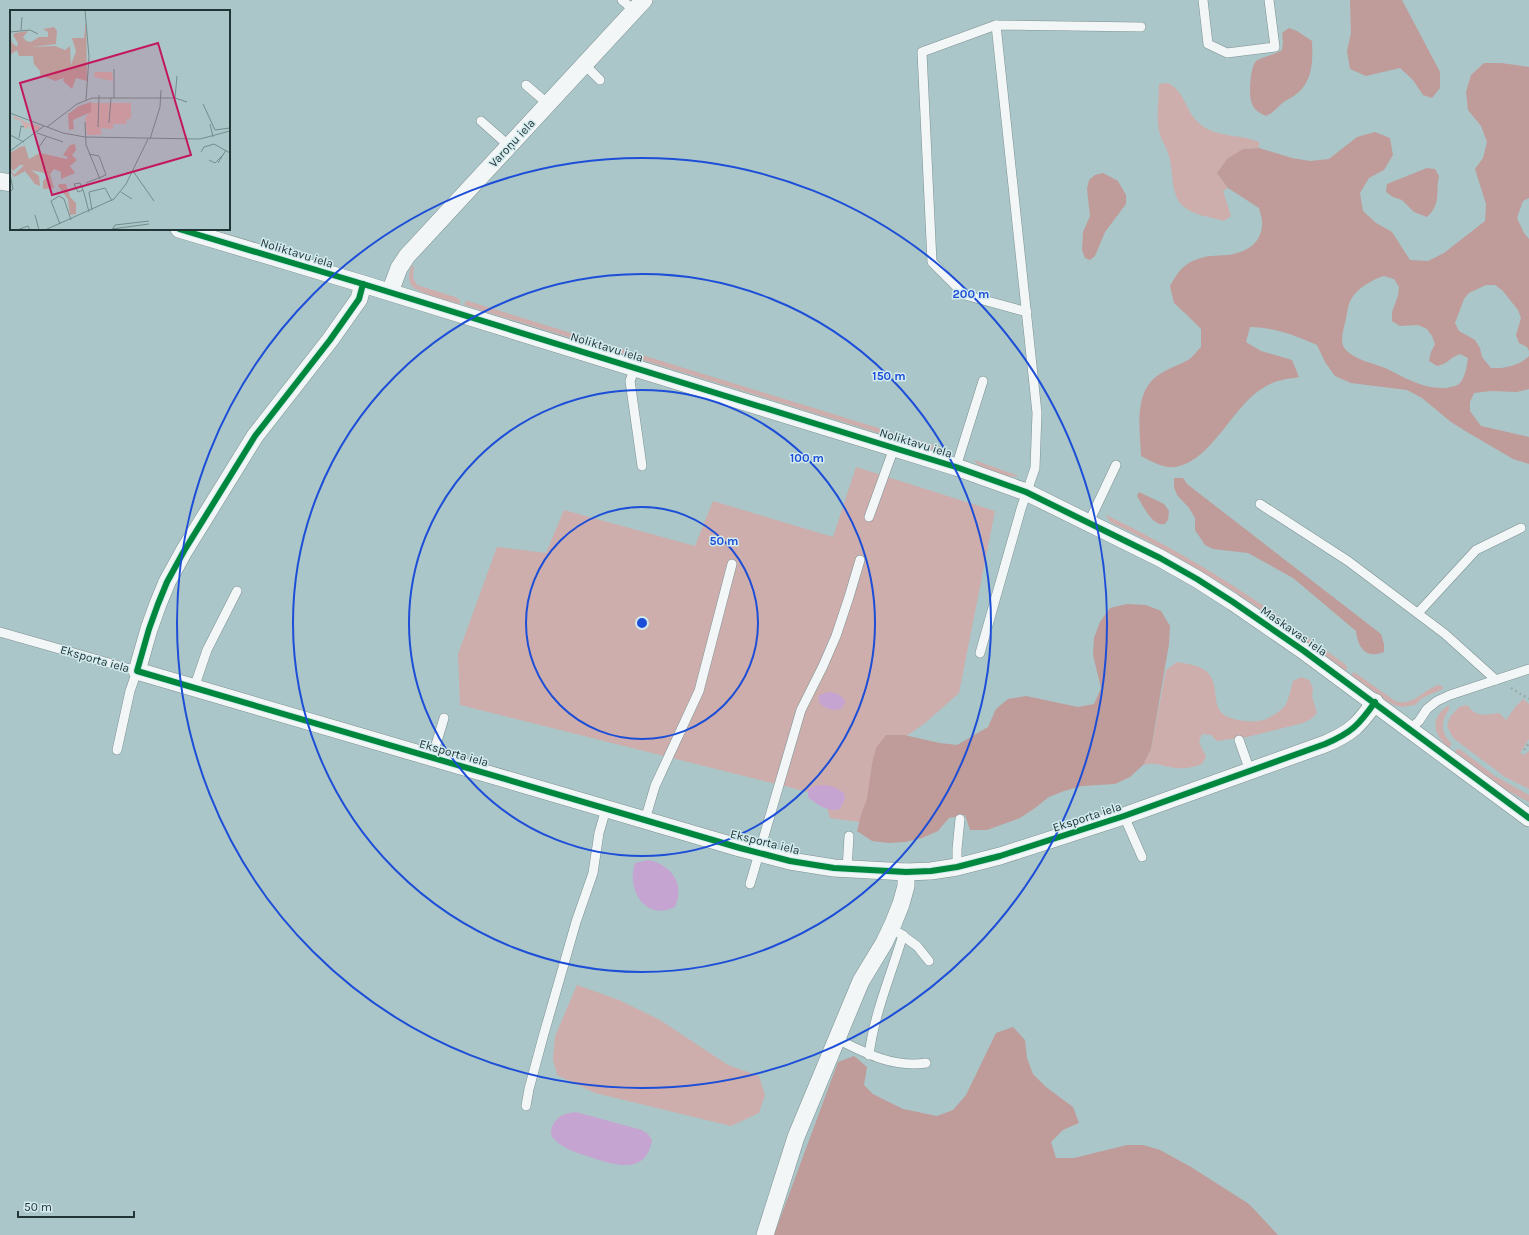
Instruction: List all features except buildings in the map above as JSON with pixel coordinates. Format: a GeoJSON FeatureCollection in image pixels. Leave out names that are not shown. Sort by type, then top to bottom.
{"type":"FeatureCollection","features":[{"type":"Feature","properties":{"kind":"street","name":"Varoņu iela"},"geometry":{"type":"LineString","coordinates":[[390,292],[399,268],[407,256],[585,65],[634,4]]}},
{"type":"Feature","properties":{"kind":"street"},"geometry":{"type":"LineString","coordinates":[[0,181],[10,184]]}},
{"type":"Feature","properties":{"kind":"street","name":"Noliktavu iela"},"geometry":{"type":"LineString","coordinates":[[182,230],[364,284],[956,467],[1026,492]]}},
{"type":"Feature","properties":{"kind":"street"},"geometry":{"type":"LineString","coordinates":[[136,671],[158,604],[167,582],[184,551],[255,436],[330,340],[359,299],[364,284]]}},
{"type":"Feature","properties":{"kind":"street","name":"Maskavas iela"},"geometry":{"type":"LineString","coordinates":[[1026,492],[1160,558],[1233,602],[1375,702],[1529,818]]}},
{"type":"Feature","properties":{"kind":"street","name":"Eksporta iela"},"geometry":{"type":"LineString","coordinates":[[136,671],[759,853],[790,861],[834,868],[906,872],[931,871],[957,867],[1000,856],[1124,816],[1325,744],[1344,736],[1358,725],[1375,702]]}},
{"type":"Feature","properties":{"kind":"street"},"geometry":{"type":"LineString","coordinates":[[765,1235],[796,1137],[861,981],[884,944],[897,932],[901,904],[906,886],[906,872]]}},
{"type":"Feature","properties":{"kind":"lane"},"geometry":{"type":"LineString","coordinates":[[1203,0],[1208,44],[1227,53],[1275,47],[1269,0]]}},
{"type":"Feature","properties":{"kind":"lane"},"geometry":{"type":"LineString","coordinates":[[1027,312],[965,295],[932,262],[922,52],[996,26],[1141,27]]}},
{"type":"Feature","properties":{"kind":"lane"},"geometry":{"type":"LineString","coordinates":[[980,654],[1026,492],[1035,468],[1037,413],[996,26]]}},
{"type":"Feature","properties":{"kind":"lane"},"geometry":{"type":"LineString","coordinates":[[585,65],[600,80]]}},
{"type":"Feature","properties":{"kind":"lane"},"geometry":{"type":"LineString","coordinates":[[526,85],[548,104]]}},
{"type":"Feature","properties":{"kind":"lane"},"geometry":{"type":"LineString","coordinates":[[481,121],[509,146]]}},
{"type":"Feature","properties":{"kind":"lane"},"geometry":{"type":"LineString","coordinates":[[634,367],[630,381],[642,466]]}},
{"type":"Feature","properties":{"kind":"lane"},"geometry":{"type":"LineString","coordinates":[[956,467],[984,381]]}},
{"type":"Feature","properties":{"kind":"lane"},"geometry":{"type":"LineString","coordinates":[[869,517],[894,448]]}},
{"type":"Feature","properties":{"kind":"lane"},"geometry":{"type":"LineString","coordinates":[[1089,522],[1116,465]]}},
{"type":"Feature","properties":{"kind":"lane"},"geometry":{"type":"LineString","coordinates":[[1260,504],[1348,561],[1445,634],[1499,679]]}},
{"type":"Feature","properties":{"kind":"lane"},"geometry":{"type":"LineString","coordinates":[[1418,613],[1476,550],[1521,528]]}},
{"type":"Feature","properties":{"kind":"lane"},"geometry":{"type":"LineString","coordinates":[[750,884],[801,710],[836,636],[860,560]]}},
{"type":"Feature","properties":{"kind":"lane"},"geometry":{"type":"LineString","coordinates":[[645,820],[655,786],[699,691],[732,564]]}},
{"type":"Feature","properties":{"kind":"lane"},"geometry":{"type":"LineString","coordinates":[[194,688],[207,650],[237,591]]}},
{"type":"Feature","properties":{"kind":"lane","name":"Eksporta iela"},"geometry":{"type":"LineString","coordinates":[[0,632],[136,671]]}},
{"type":"Feature","properties":{"kind":"lane"},"geometry":{"type":"LineString","coordinates":[[1410,729],[1419,721],[1427,709],[1437,701],[1529,669]]}},
{"type":"Feature","properties":{"kind":"lane"},"geometry":{"type":"LineString","coordinates":[[117,750],[136,671]]}},
{"type":"Feature","properties":{"kind":"lane"},"geometry":{"type":"LineString","coordinates":[[432,758],[444,718]]}},
{"type":"Feature","properties":{"kind":"lane"},"geometry":{"type":"LineString","coordinates":[[1239,740],[1250,771]]}},
{"type":"Feature","properties":{"kind":"lane"},"geometry":{"type":"LineString","coordinates":[[526,1106],[547,1021],[576,922],[593,874],[599,833],[606,809]]}},
{"type":"Feature","properties":{"kind":"lane"},"geometry":{"type":"LineString","coordinates":[[1124,816],[1142,858]]}},
{"type":"Feature","properties":{"kind":"lane"},"geometry":{"type":"LineString","coordinates":[[957,867],[960,819]]}},
{"type":"Feature","properties":{"kind":"lane"},"geometry":{"type":"LineString","coordinates":[[847,869],[849,836]]}},
{"type":"Feature","properties":{"kind":"lane"},"geometry":{"type":"LineString","coordinates":[[869,1055],[872,1033],[885,989],[897,932],[917,946],[929,961]]}},
{"type":"Feature","properties":{"kind":"lane"},"geometry":{"type":"LineString","coordinates":[[837,1039],[869,1055],[893,1062],[912,1065],[926,1063]]}},
{"type":"Feature","properties":{"kind":"path"},"geometry":{"type":"LineString","coordinates":[[1499,679],[1504,685],[1529,699]]}},
{"type":"Feature","properties":{"kind":"path"},"geometry":{"type":"LineString","coordinates":[[1524,750],[1529,744]]}},
{"type":"Feature","properties":{"kind":"shaded area"},"geometry":{"type":"Polygon","coordinates":[[[1350,0],[1402,0],[1440,72],[1440,88],[1432,98],[1423,95],[1413,80],[1400,68],[1366,76],[1350,69],[1347,51],[1351,33],[1350,0]]]}},
{"type":"Feature","properties":{"kind":"shaded area"},"geometry":{"type":"Polygon","coordinates":[[[1289,28],[1297,31],[1312,41],[1312,64],[1305,85],[1300,91],[1266,116],[1261,114],[1253,106],[1251,101],[1250,87],[1252,69],[1256,61],[1282,50],[1282,33],[1289,28]]]}},
{"type":"Feature","properties":{"kind":"shaded area"},"geometry":{"type":"Polygon","coordinates":[[[1484,63],[1501,63],[1529,67],[1529,198],[1523,201],[1517,218],[1524,233],[1529,239],[1529,351],[1527,347],[1519,343],[1516,335],[1521,318],[1518,310],[1502,290],[1495,285],[1486,285],[1469,293],[1464,299],[1455,323],[1459,331],[1475,340],[1480,348],[1482,357],[1491,368],[1512,366],[1529,356],[1529,389],[1517,392],[1491,391],[1474,393],[1470,402],[1470,411],[1481,426],[1529,437],[1529,464],[1513,459],[1467,432],[1451,422],[1422,398],[1407,390],[1351,383],[1335,376],[1325,362],[1317,345],[1277,330],[1250,327],[1246,342],[1261,351],[1292,360],[1299,377],[1274,382],[1254,395],[1212,443],[1201,454],[1189,462],[1176,467],[1167,467],[1141,456],[1139,422],[1142,400],[1146,390],[1151,381],[1167,370],[1188,360],[1201,347],[1201,329],[1174,303],[1170,286],[1180,271],[1190,262],[1203,257],[1228,255],[1246,250],[1255,243],[1261,233],[1262,221],[1259,208],[1228,188],[1217,173],[1227,159],[1243,149],[1259,148],[1292,158],[1310,161],[1329,159],[1357,137],[1375,132],[1390,138],[1393,155],[1384,170],[1369,178],[1360,193],[1363,211],[1376,223],[1392,232],[1410,260],[1428,261],[1444,253],[1485,221],[1486,204],[1475,169],[1483,158],[1487,142],[1481,126],[1468,110],[1466,92],[1471,75],[1484,63]],[[1384,276],[1379,278],[1364,286],[1351,299],[1342,339],[1344,348],[1359,359],[1385,368],[1406,379],[1429,387],[1445,388],[1457,385],[1461,382],[1464,375],[1468,358],[1460,354],[1444,364],[1437,366],[1429,361],[1435,344],[1427,329],[1418,325],[1400,326],[1392,321],[1392,312],[1398,296],[1399,287],[1394,279],[1384,276]]]}},
{"type":"Feature","properties":{"kind":"shaded area"},"geometry":{"type":"Polygon","coordinates":[[[1168,83],[1179,92],[1195,119],[1206,128],[1213,132],[1259,142],[1259,148],[1243,149],[1217,173],[1228,188],[1223,191],[1231,216],[1224,221],[1191,212],[1183,206],[1176,196],[1171,163],[1158,128],[1159,84],[1168,83]]]}},
{"type":"Feature","properties":{"kind":"shaded area"},"geometry":{"type":"Polygon","coordinates":[[[1427,168],[1435,169],[1439,176],[1435,207],[1427,217],[1414,212],[1402,200],[1393,197],[1386,192],[1387,184],[1427,168]]]}},
{"type":"Feature","properties":{"kind":"shaded area"},"geometry":{"type":"Polygon","coordinates":[[[1103,173],[1118,181],[1126,195],[1126,204],[1105,232],[1095,256],[1090,260],[1085,258],[1082,250],[1083,232],[1090,216],[1087,189],[1089,180],[1095,175],[1103,173]]]}},
{"type":"Feature","properties":{"kind":"shaded area"},"geometry":{"type":"Polygon","coordinates":[[[412,265],[414,267],[413,277],[417,285],[455,297],[460,300],[460,304],[415,289],[410,284],[409,279],[409,273],[412,265]]]}},
{"type":"Feature","properties":{"kind":"shaded area"},"geometry":{"type":"Polygon","coordinates":[[[466,301],[946,449],[942,452],[937,451],[464,305],[466,301]]]}},
{"type":"Feature","properties":{"kind":"shaded area"},"geometry":{"type":"Polygon","coordinates":[[[974,460],[1019,476],[1015,477],[1002,475],[981,467],[974,460]]]}},
{"type":"Feature","properties":{"kind":"shaded area"},"geometry":{"type":"Polygon","coordinates":[[[856,467],[995,511],[959,693],[925,723],[898,742],[874,824],[830,818],[824,796],[460,705],[458,654],[497,547],[546,553],[564,510],[695,546],[713,501],[833,537],[856,467]]]}},
{"type":"Feature","properties":{"kind":"shaded area"},"geometry":{"type":"Polygon","coordinates":[[[1174,478],[1183,478],[1187,484],[1381,634],[1384,644],[1384,652],[1372,654],[1364,650],[1361,647],[1356,631],[1293,578],[1248,553],[1213,549],[1205,545],[1195,530],[1195,518],[1189,508],[1177,495],[1174,487],[1174,478]]]}},
{"type":"Feature","properties":{"kind":"shaded area"},"geometry":{"type":"Polygon","coordinates":[[[1139,492],[1164,504],[1169,511],[1168,520],[1165,524],[1160,524],[1152,519],[1137,496],[1139,492]]]}},
{"type":"Feature","properties":{"kind":"shaded area"},"geometry":{"type":"Polygon","coordinates":[[[1106,515],[1171,549],[1234,586],[1346,665],[1346,671],[1290,629],[1232,590],[1172,554],[1110,522],[1106,515]]]}},
{"type":"Feature","properties":{"kind":"shaded area"},"geometry":{"type":"Polygon","coordinates":[[[1127,604],[1146,605],[1161,611],[1170,626],[1169,644],[1151,749],[1143,765],[1130,777],[1115,784],[1082,786],[1064,791],[1049,797],[1020,818],[987,830],[970,830],[965,815],[949,818],[938,831],[922,838],[905,842],[889,843],[872,841],[857,831],[867,799],[876,748],[886,735],[904,735],[957,745],[988,727],[996,709],[1008,699],[1026,696],[1078,707],[1094,704],[1101,688],[1093,655],[1094,638],[1100,622],[1110,608],[1127,604]]]}},
{"type":"Feature","properties":{"kind":"shaded area"},"geometry":{"type":"Polygon","coordinates":[[[1177,662],[1198,667],[1208,673],[1213,682],[1218,707],[1223,714],[1228,717],[1253,721],[1269,718],[1284,707],[1289,698],[1293,681],[1301,677],[1309,680],[1313,688],[1312,696],[1317,713],[1311,719],[1303,723],[1247,737],[1217,741],[1211,735],[1202,734],[1199,742],[1206,757],[1202,764],[1196,766],[1180,768],[1156,764],[1143,765],[1151,749],[1166,670],[1177,662]]]}},
{"type":"Feature","properties":{"kind":"shaded area"},"geometry":{"type":"Polygon","coordinates":[[[1354,672],[1395,701],[1407,702],[1417,698],[1438,685],[1442,686],[1443,689],[1422,698],[1415,705],[1401,707],[1387,701],[1351,675],[1354,672]]]}},
{"type":"Feature","properties":{"kind":"shaded area"},"geometry":{"type":"Polygon","coordinates":[[[829,692],[837,694],[843,698],[845,702],[842,708],[834,710],[826,708],[820,703],[819,695],[829,692]]]}},
{"type":"Feature","properties":{"kind":"shaded area"},"geometry":{"type":"Polygon","coordinates":[[[1523,699],[1529,704],[1529,739],[1520,753],[1524,755],[1529,751],[1529,789],[1505,777],[1453,738],[1447,726],[1450,717],[1459,707],[1467,705],[1478,714],[1485,715],[1499,713],[1506,720],[1523,699]]]}},
{"type":"Feature","properties":{"kind":"shaded area"},"geometry":{"type":"Polygon","coordinates":[[[1449,705],[1449,710],[1443,722],[1443,730],[1446,737],[1452,744],[1449,748],[1439,737],[1436,721],[1438,715],[1449,705]]]}},
{"type":"Feature","properties":{"kind":"shaded area"},"geometry":{"type":"Polygon","coordinates":[[[1457,749],[1461,750],[1495,776],[1529,795],[1529,802],[1506,790],[1455,752],[1457,749]]]}},
{"type":"Feature","properties":{"kind":"shaded area"},"geometry":{"type":"Polygon","coordinates":[[[814,786],[832,786],[844,793],[845,799],[840,809],[827,809],[808,797],[808,790],[814,786]]]}},
{"type":"Feature","properties":{"kind":"shaded area"},"geometry":{"type":"Polygon","coordinates":[[[648,860],[664,866],[674,877],[677,883],[678,891],[678,899],[675,907],[664,910],[655,910],[647,907],[640,900],[633,883],[635,863],[648,860]]]}},
{"type":"Feature","properties":{"kind":"shaded area"},"geometry":{"type":"Polygon","coordinates":[[[577,985],[619,1000],[660,1020],[728,1065],[759,1076],[765,1095],[759,1113],[731,1126],[595,1093],[557,1075],[553,1060],[555,1036],[577,985]]]}},
{"type":"Feature","properties":{"kind":"shaded area"},"geometry":{"type":"Polygon","coordinates":[[[1013,1027],[1025,1040],[1027,1058],[1033,1074],[1046,1087],[1073,1107],[1079,1123],[1063,1130],[1051,1142],[1056,1158],[1074,1158],[1127,1145],[1143,1145],[1160,1150],[1191,1167],[1249,1204],[1278,1235],[774,1235],[838,1062],[854,1056],[867,1067],[864,1085],[873,1094],[903,1109],[937,1116],[953,1110],[966,1095],[996,1033],[1013,1027]]]}},
{"type":"Feature","properties":{"kind":"shaded area"},"geometry":{"type":"Polygon","coordinates":[[[576,1112],[642,1130],[648,1134],[652,1140],[649,1151],[643,1159],[636,1163],[619,1165],[599,1160],[566,1148],[552,1136],[552,1126],[561,1116],[576,1112]]]}},
{"type":"Feature","properties":{"kind":"cycle path"},"geometry":{"type":"LineString","coordinates":[[182,230],[363,284],[956,467],[1026,492],[1160,558],[1233,602],[1304,651],[1529,818]]}},
{"type":"Feature","properties":{"kind":"cycle path"},"geometry":{"type":"LineString","coordinates":[[363,284],[359,299],[330,340],[255,436],[184,551],[167,582],[158,604],[137,671],[740,848],[790,861],[834,868],[906,872],[931,871],[957,867],[1000,856],[1124,816],[1325,744],[1342,736],[1354,728],[1375,702]]}}]}
